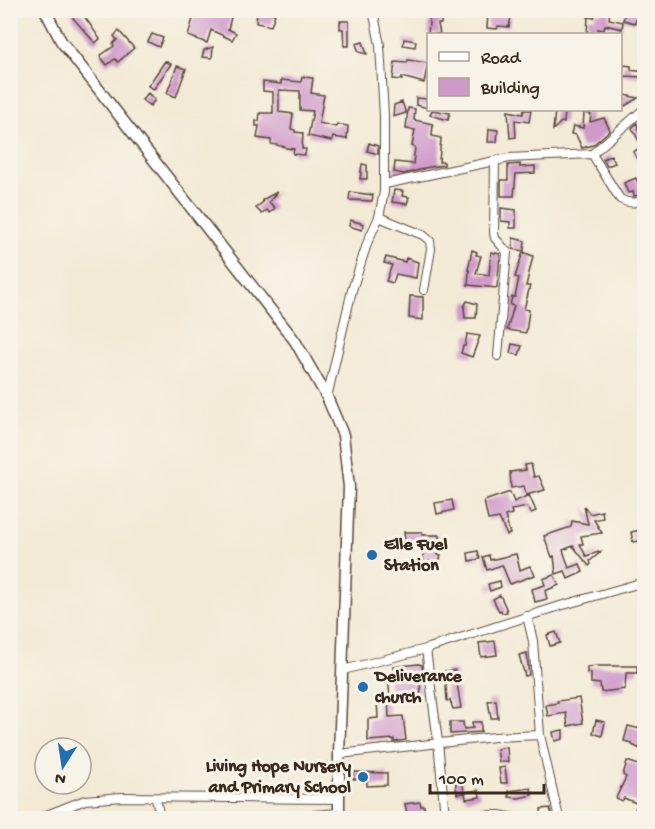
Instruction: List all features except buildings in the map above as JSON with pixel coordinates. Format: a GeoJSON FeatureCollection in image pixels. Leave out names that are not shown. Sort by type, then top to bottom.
{"type":"FeatureCollection","features":[{"type":"Feature","properties":{"kind":"street"},"geometry":{"type":"LineString","coordinates":[[45,10],[61,41],[295,341],[327,398],[342,435],[349,487],[339,754],[339,816],[277,819]]}},
{"type":"Feature","properties":{"kind":"street"},"geometry":{"type":"LineString","coordinates":[[327,398],[352,290],[368,241],[379,217],[384,184],[380,45],[374,10]]}},
{"type":"Feature","properties":{"kind":"street"},"geometry":{"type":"LineString","coordinates":[[384,184],[495,160],[592,154],[645,109]]}},
{"type":"Feature","properties":{"kind":"street"},"geometry":{"type":"LineString","coordinates":[[592,154],[620,200],[626,203],[645,200]]}},
{"type":"Feature","properties":{"kind":"street"},"geometry":{"type":"LineString","coordinates":[[495,160],[494,233],[495,238],[507,252],[498,356]]}},
{"type":"Feature","properties":{"kind":"street"},"geometry":{"type":"LineString","coordinates":[[379,217],[423,235],[430,241],[431,249],[424,290]]}},
{"type":"Feature","properties":{"kind":"street"},"geometry":{"type":"LineString","coordinates":[[343,670],[426,649],[527,616],[645,582]]}},
{"type":"Feature","properties":{"kind":"street"},"geometry":{"type":"LineString","coordinates":[[527,616],[533,641],[540,735],[559,819]]}},
{"type":"Feature","properties":{"kind":"street"},"geometry":{"type":"LineString","coordinates":[[426,649],[445,817],[499,815],[515,819]]}},
{"type":"Feature","properties":{"kind":"street"},"geometry":{"type":"LineString","coordinates":[[339,754],[372,752],[438,742],[540,735]]}},
{"type":"Feature","properties":{"kind":"street"},"geometry":{"type":"LineString","coordinates":[[39,819],[85,800],[122,797],[339,800]]}},
{"type":"Feature","properties":{"kind":"street"},"geometry":{"type":"LineString","coordinates":[[156,799],[160,819]]}},
{"type":"Feature","properties":{"kind":"street"},"geometry":{"type":"LineString","coordinates":[[635,819],[645,802]]}},
{"type":"Feature","properties":{"kind":"place","name":"Elle Fuel Station"},"geometry":{"type":"Point","coordinates":[372,555]}},
{"type":"Feature","properties":{"kind":"place","name":"Deliverance church"},"geometry":{"type":"Point","coordinates":[363,687]}},
{"type":"Feature","properties":{"kind":"place","name":"Living Hope Nursery and Primary School"},"geometry":{"type":"Point","coordinates":[363,777]}}]}
